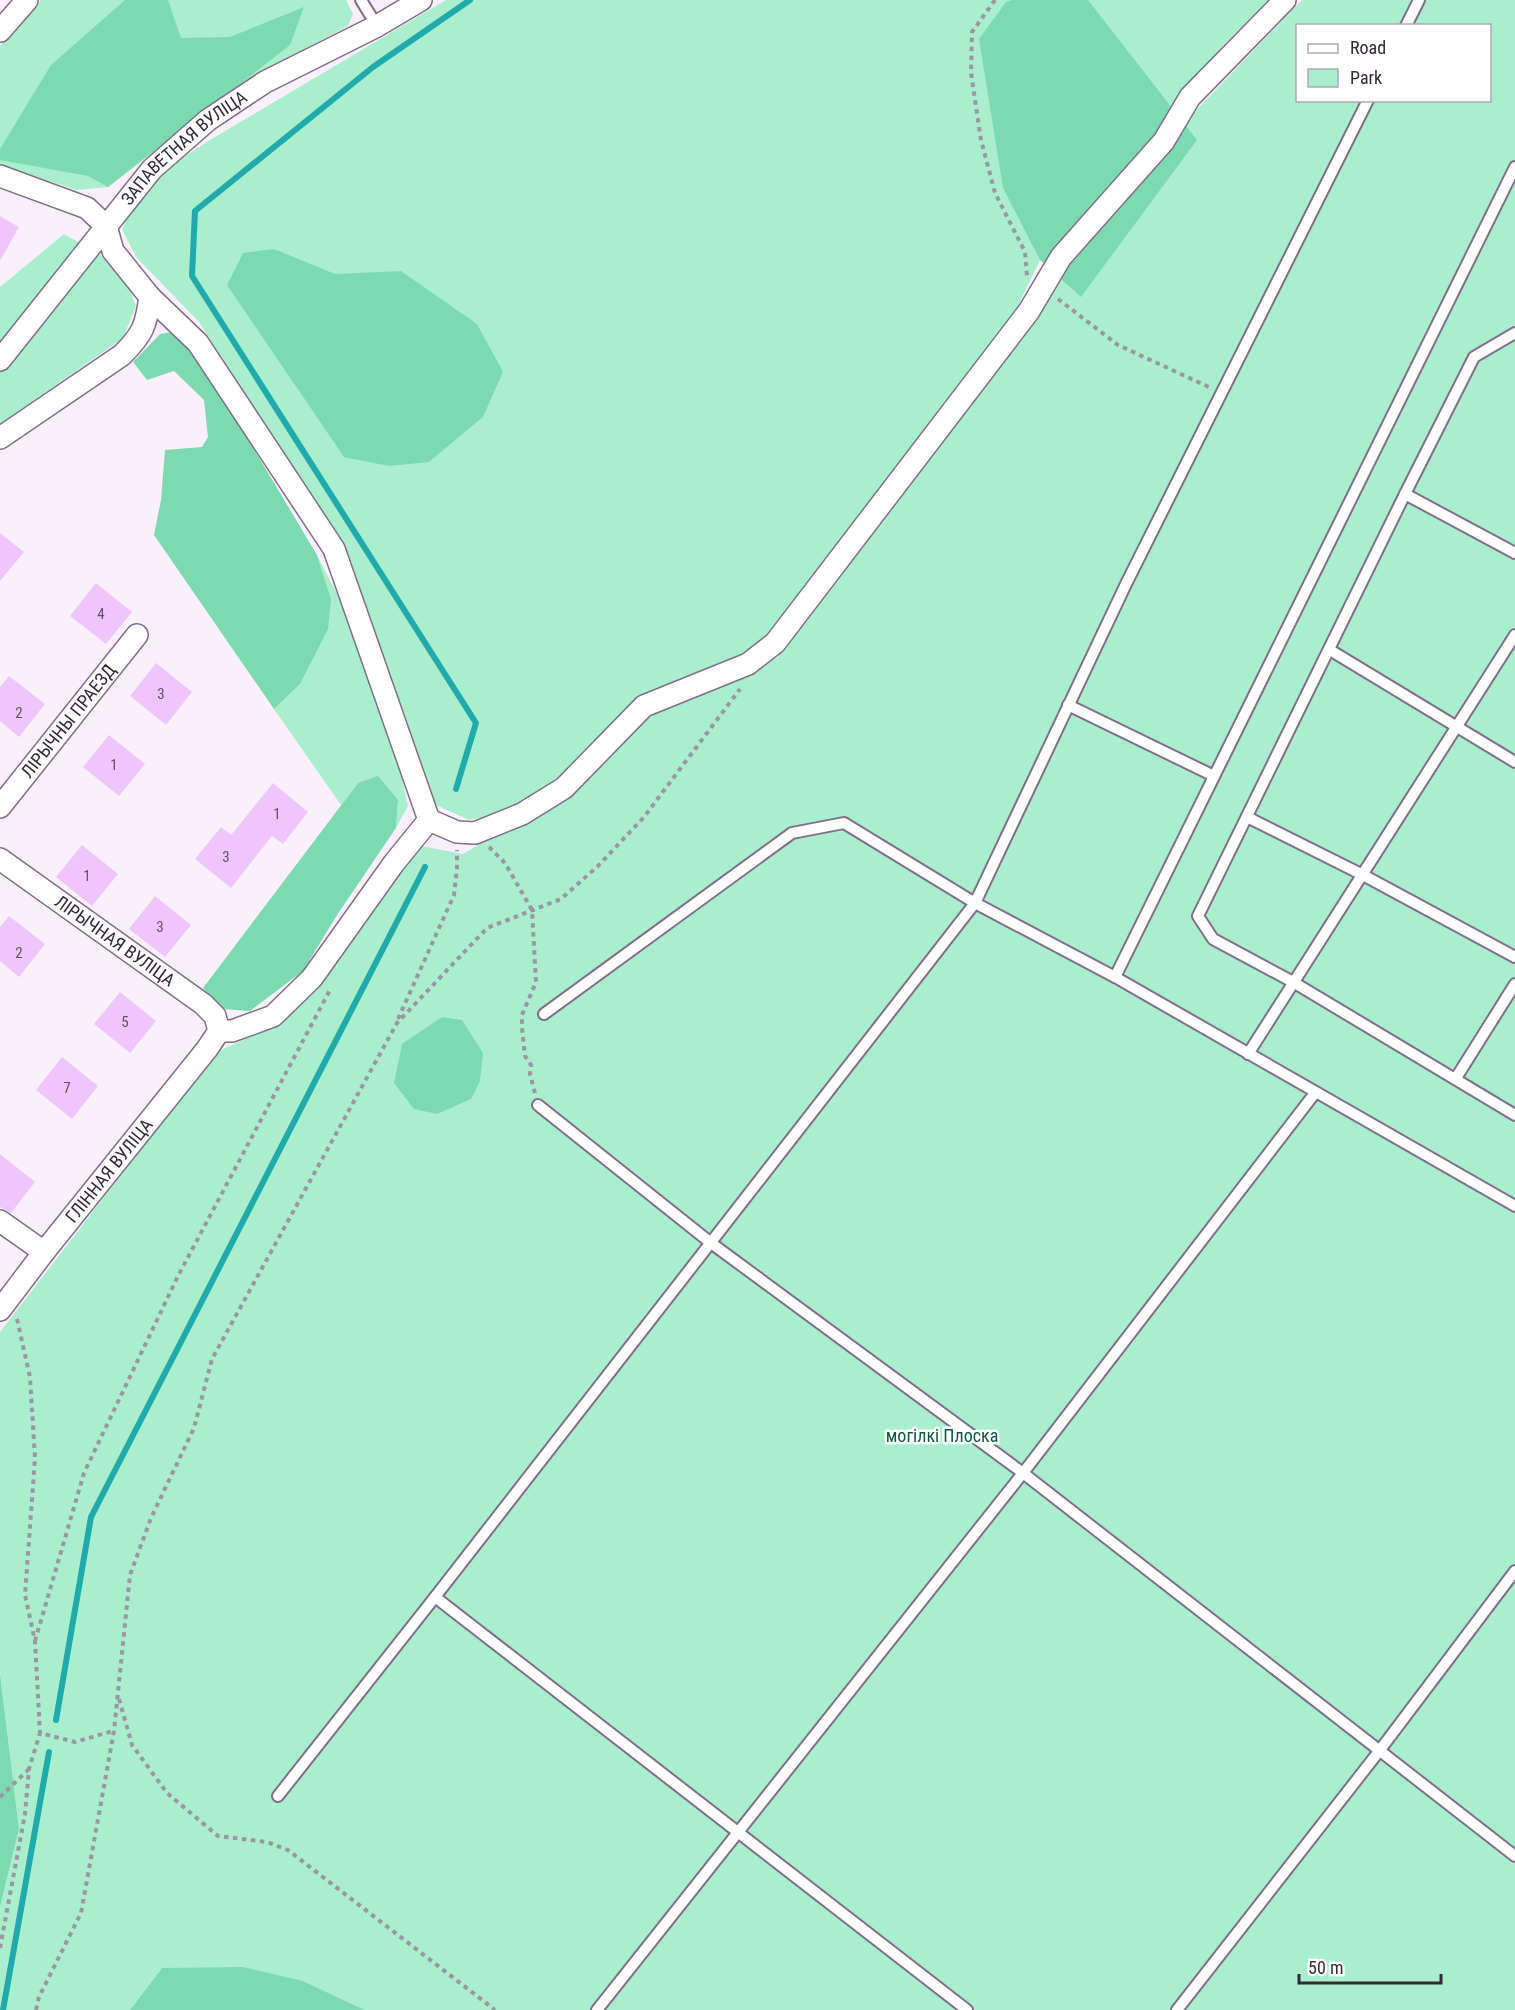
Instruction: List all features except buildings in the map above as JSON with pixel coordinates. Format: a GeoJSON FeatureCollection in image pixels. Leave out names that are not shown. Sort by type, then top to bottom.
{"type":"FeatureCollection","features":[{"type":"Feature","properties":{"kind":"street"},"geometry":{"type":"LineString","coordinates":[[0,31],[27,0]]}},
{"type":"Feature","properties":{"kind":"street","name":"ЗАПАВЕТНАЯ ВУЛІЦА"},"geometry":{"type":"LineString","coordinates":[[0,360],[152,169],[208,120],[265,82],[376,26],[421,0]]}},
{"type":"Feature","properties":{"kind":"street"},"geometry":{"type":"LineString","coordinates":[[429,820],[466,833],[522,814],[564,788],[644,706],[748,664],[775,643],[1029,311],[1061,257],[1164,141],[1190,97],[1285,0]]}},
{"type":"Feature","properties":{"kind":"street"},"geometry":{"type":"LineString","coordinates":[[0,176],[87,208],[106,226],[113,251],[150,297],[198,343],[334,549],[429,820]]}},
{"type":"Feature","properties":{"kind":"street"},"geometry":{"type":"LineString","coordinates":[[0,438],[122,355],[137,340],[147,322],[150,297]]}},
{"type":"Feature","properties":{"kind":"street","name":"ЛІРЫЧНЫ ПРАЕЗД"},"geometry":{"type":"LineString","coordinates":[[0,807],[137,635]]}},
{"type":"Feature","properties":{"kind":"street"},"geometry":{"type":"LineString","coordinates":[[219,1031],[232,1031],[273,1016],[312,978],[394,863],[429,820]]}},
{"type":"Feature","properties":{"kind":"street","name":"ЛІРЫЧНАЯ ВУЛІЦА"},"geometry":{"type":"LineString","coordinates":[[0,859],[203,1004],[215,1016],[219,1031]]}},
{"type":"Feature","properties":{"kind":"street","name":"ГЛІННАЯ ВУЛІЦА"},"geometry":{"type":"LineString","coordinates":[[6,1302],[219,1031]]}},
{"type":"Feature","properties":{"kind":"street"},"geometry":{"type":"LineString","coordinates":[[0,1221],[44,1252]]}},
{"type":"Feature","properties":{"kind":"lane"},"geometry":{"type":"LineString","coordinates":[[361,0],[376,26]]}},
{"type":"Feature","properties":{"kind":"lane"},"geometry":{"type":"LineString","coordinates":[[1407,24],[1419,0]]}},
{"type":"Feature","properties":{"kind":"lane"},"geometry":{"type":"LineString","coordinates":[[278,1796],[975,903],[1126,584],[1367,102]]}},
{"type":"Feature","properties":{"kind":"lane"},"geometry":{"type":"LineString","coordinates":[[1115,977],[1515,167]]}},
{"type":"Feature","properties":{"kind":"lane"},"geometry":{"type":"LineString","coordinates":[[1515,333],[1474,357],[1198,916],[1213,939],[1293,982],[1515,1115]]}},
{"type":"Feature","properties":{"kind":"lane"},"geometry":{"type":"LineString","coordinates":[[1405,494],[1515,553]]}},
{"type":"Feature","properties":{"kind":"lane"},"geometry":{"type":"LineString","coordinates":[[1248,1054],[1515,635]]}},
{"type":"Feature","properties":{"kind":"lane"},"geometry":{"type":"LineString","coordinates":[[1330,650],[1515,762]]}},
{"type":"Feature","properties":{"kind":"lane"},"geometry":{"type":"LineString","coordinates":[[1068,705],[1215,776]]}},
{"type":"Feature","properties":{"kind":"lane"},"geometry":{"type":"LineString","coordinates":[[1247,817],[1362,875],[1515,957]]}},
{"type":"Feature","properties":{"kind":"lane"},"geometry":{"type":"LineString","coordinates":[[544,1014],[792,833],[844,823],[975,903],[1115,977],[1515,1206]]}},
{"type":"Feature","properties":{"kind":"lane"},"geometry":{"type":"LineString","coordinates":[[1456,1078],[1515,984]]}},
{"type":"Feature","properties":{"kind":"lane"},"geometry":{"type":"LineString","coordinates":[[597,2010],[1023,1473],[1315,1093]]}},
{"type":"Feature","properties":{"kind":"lane"},"geometry":{"type":"LineString","coordinates":[[538,1105],[711,1243],[1023,1473],[1515,1856]]}},
{"type":"Feature","properties":{"kind":"lane"},"geometry":{"type":"LineString","coordinates":[[1177,2010],[1380,1750],[1515,1571]]}},
{"type":"Feature","properties":{"kind":"lane"},"geometry":{"type":"LineString","coordinates":[[435,1597],[967,2010]]}},
{"type":"Feature","properties":{"kind":"path"},"geometry":{"type":"LineString","coordinates":[[995,0],[972,32],[971,73],[981,140],[995,193],[1025,252],[1029,311]]}},
{"type":"Feature","properties":{"kind":"path"},"geometry":{"type":"LineString","coordinates":[[1044,286],[1070,310],[1118,345],[1222,394]]}},
{"type":"Feature","properties":{"kind":"path"},"geometry":{"type":"LineString","coordinates":[[397,1023],[487,928],[561,899],[606,857],[644,817],[740,689]]}},
{"type":"Feature","properties":{"kind":"path"},"geometry":{"type":"LineString","coordinates":[[36,2010],[39,1997],[81,1913],[114,1731],[130,1575],[151,1518],[194,1428],[212,1359],[397,1023],[454,896],[466,833],[505,863],[532,909]]}},
{"type":"Feature","properties":{"kind":"path"},"geometry":{"type":"LineString","coordinates":[[35,1641],[84,1473],[178,1276],[332,988]]}},
{"type":"Feature","properties":{"kind":"path"},"geometry":{"type":"LineString","coordinates":[[0,1948],[26,1814],[30,1769],[40,1733],[35,1641],[25,1595],[35,1458],[30,1377],[6,1302]]}},
{"type":"Feature","properties":{"kind":"path"},"geometry":{"type":"LineString","coordinates":[[117,1695],[132,1745],[166,1793],[218,1836],[267,1842],[288,1850],[495,2010]]}},
{"type":"Feature","properties":{"kind":"path"},"geometry":{"type":"LineString","coordinates":[[40,1733],[75,1742],[114,1731]]}},
{"type":"Feature","properties":{"kind":"path"},"geometry":{"type":"LineString","coordinates":[[0,1797],[30,1769]]}},
{"type":"Feature","properties":{"kind":"green space"},"geometry":{"type":"Polygon","coordinates":[[[41,0],[346,0],[353,14],[348,26],[276,64],[230,92],[108,187],[76,190],[0,164],[0,46],[41,0]]]}},
{"type":"Feature","properties":{"kind":"green space"},"geometry":{"type":"Polygon","coordinates":[[[125,0],[168,0],[181,38],[230,37],[304,7],[290,45],[108,187],[88,176],[0,160],[0,149],[51,65],[125,0]]]}},
{"type":"Feature","properties":{"kind":"green space"},"geometry":{"type":"Polygon","coordinates":[[[446,0],[1269,0],[1225,43],[1040,260],[1011,320],[770,637],[723,665],[648,692],[558,777],[504,814],[469,820],[436,805],[431,798],[337,536],[199,322],[136,257],[122,229],[131,209],[166,168],[446,0]]]}},
{"type":"Feature","properties":{"kind":"green space"},"geometry":{"type":"Polygon","coordinates":[[[1012,0],[1088,0],[1197,140],[1081,297],[1040,260],[1003,188],[979,39],[1006,2],[1012,0]]]}},
{"type":"Feature","properties":{"kind":"green space","name":"могілкі Плоска"},"geometry":{"type":"Polygon","coordinates":[[[1302,0],[1515,0],[1515,2010],[365,2010],[303,1981],[162,1968],[130,2010],[0,2010],[0,1907],[19,1829],[0,1672],[0,1332],[216,1052],[278,1025],[310,995],[421,846],[463,854],[497,834],[654,710],[726,683],[778,657],[1024,334],[1060,279],[1184,123],[1302,0]]]}},
{"type":"Feature","properties":{"kind":"green space"},"geometry":{"type":"Polygon","coordinates":[[[64,234],[100,255],[126,281],[136,306],[123,338],[0,424],[0,287],[64,234]]]}},
{"type":"Feature","properties":{"kind":"green space"},"geometry":{"type":"Polygon","coordinates":[[[274,249],[335,274],[401,271],[477,324],[503,372],[483,417],[429,462],[389,466],[344,457],[227,285],[243,253],[274,249]]]}},
{"type":"Feature","properties":{"kind":"green space"},"geometry":{"type":"Polygon","coordinates":[[[179,331],[196,352],[317,555],[331,599],[328,629],[300,684],[274,709],[154,535],[161,500],[165,450],[202,447],[208,437],[204,400],[174,371],[147,380],[133,362],[160,334],[179,331]]]}},
{"type":"Feature","properties":{"kind":"green space"},"geometry":{"type":"Polygon","coordinates":[[[317,555],[341,602],[399,765],[408,806],[396,828],[398,800],[358,783],[341,805],[274,709],[300,684],[331,599],[317,555]]]}},
{"type":"Feature","properties":{"kind":"green space"},"geometry":{"type":"Polygon","coordinates":[[[378,776],[398,800],[396,828],[337,915],[303,971],[250,1011],[222,1009],[203,988],[358,783],[378,776]]]}},
{"type":"Feature","properties":{"kind":"green space"},"geometry":{"type":"Polygon","coordinates":[[[442,1017],[462,1020],[483,1053],[480,1081],[471,1099],[437,1114],[414,1109],[394,1083],[402,1044],[442,1017]]]}},
{"type":"Feature","properties":{"kind":"green space"},"geometry":{"type":"Polygon","coordinates":[[[0,1673],[19,1829],[0,1907],[0,1673]]]}},
{"type":"Feature","properties":{"kind":"green space"},"geometry":{"type":"Polygon","coordinates":[[[243,1967],[303,1981],[365,2010],[130,2010],[162,1968],[243,1967]]]}},
{"type":"Feature","properties":{"kind":"waterway"},"geometry":{"type":"LineString","coordinates":[[456,789],[476,723],[192,276],[195,211],[373,67],[470,0]]}},
{"type":"Feature","properties":{"kind":"waterway"},"geometry":{"type":"LineString","coordinates":[[56,1720],[91,1517],[425,867]]}},
{"type":"Feature","properties":{"kind":"waterway"},"geometry":{"type":"LineString","coordinates":[[3,2010],[49,1752]]}}]}
